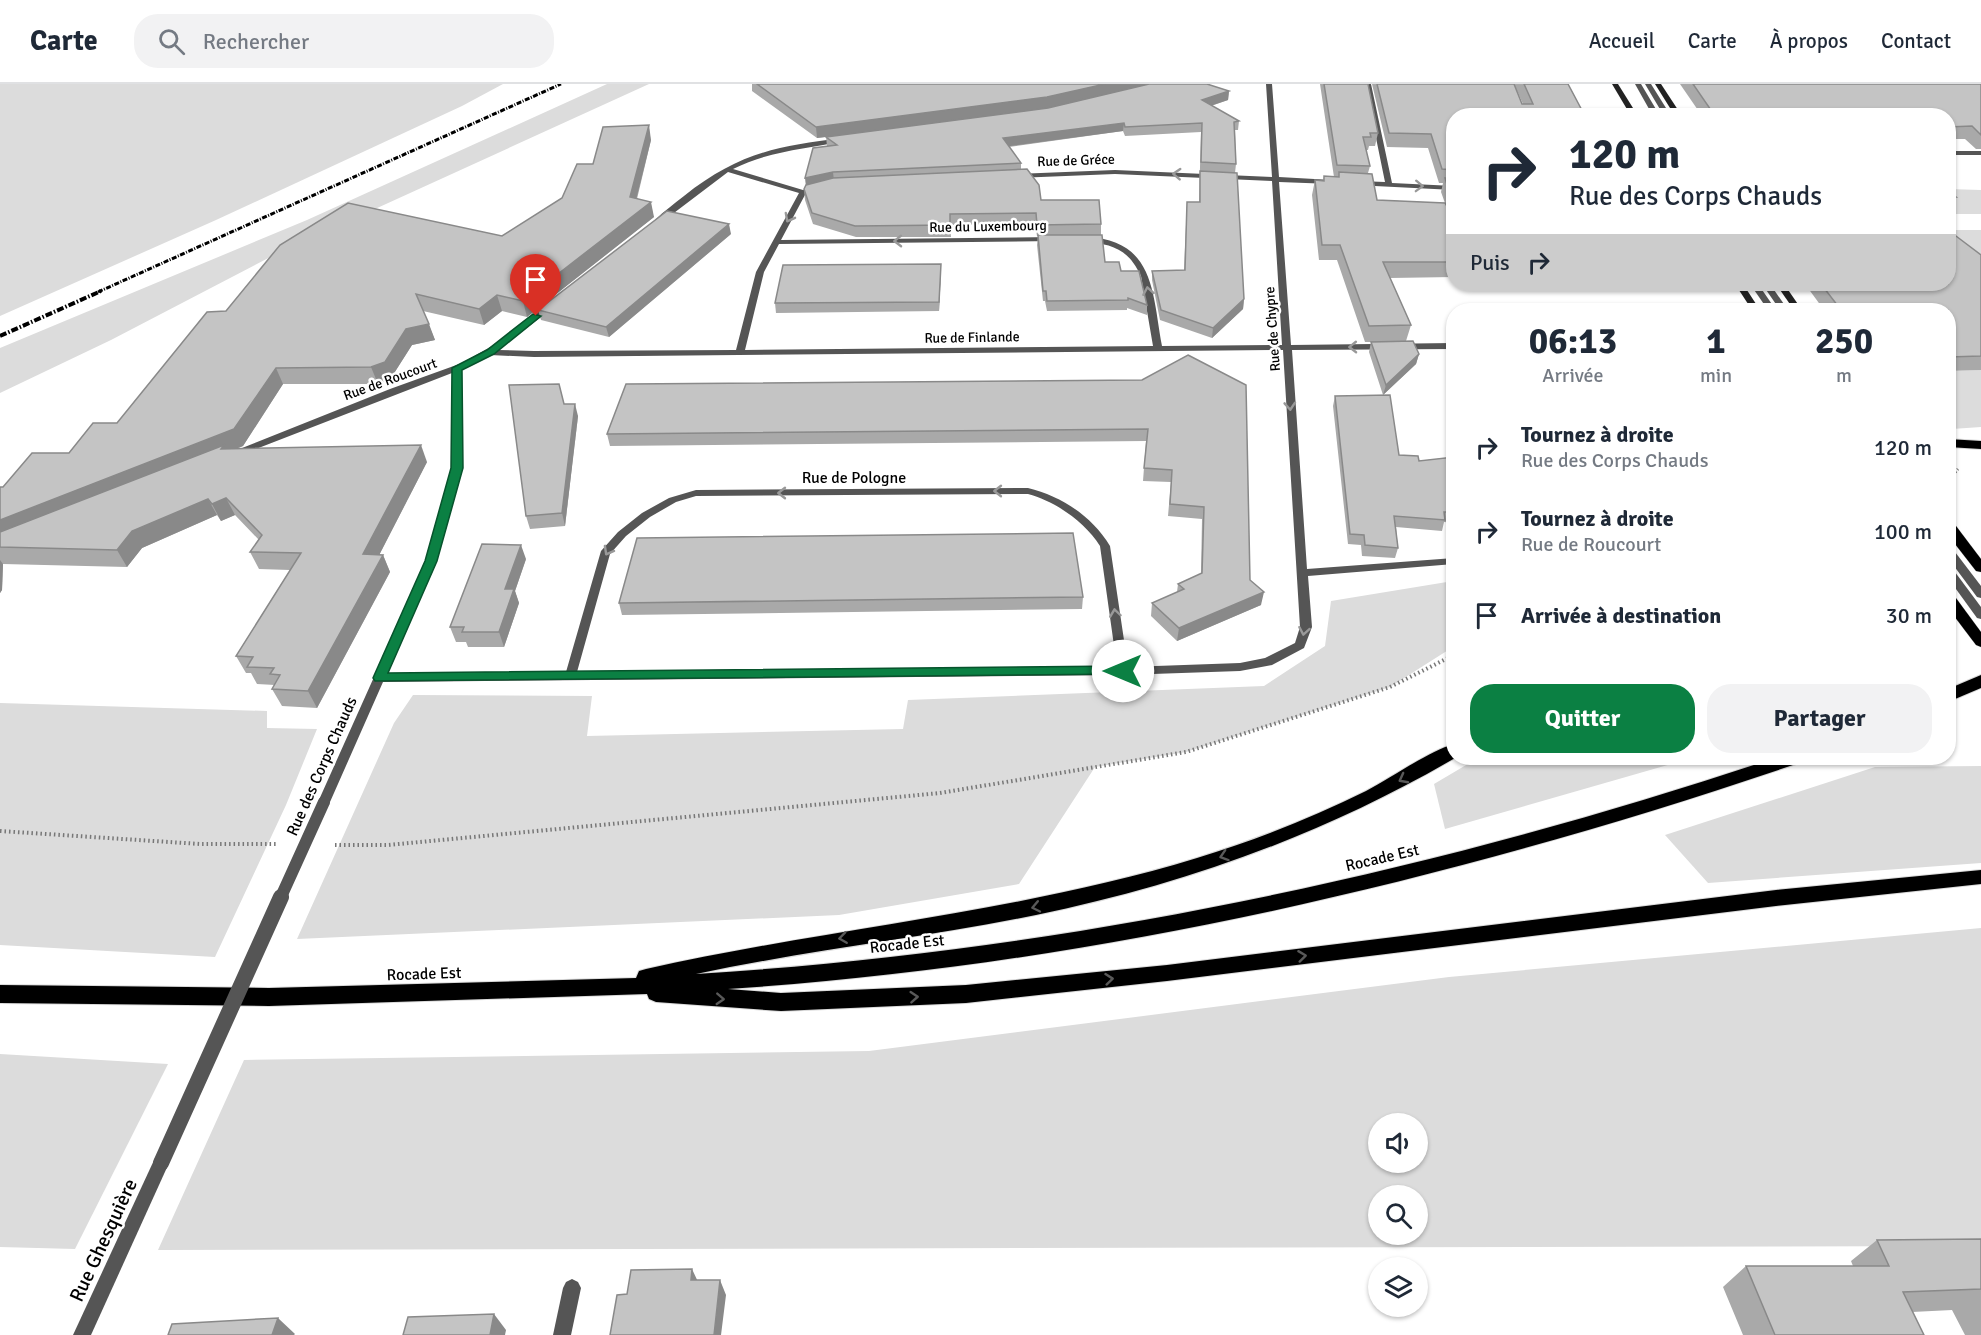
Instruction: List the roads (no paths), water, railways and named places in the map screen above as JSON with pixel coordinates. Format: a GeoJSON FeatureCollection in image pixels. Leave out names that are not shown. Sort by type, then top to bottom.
{"type":"FeatureCollection","features":[{"type":"Feature","properties":{"kind":"highway"},"geometry":{"type":"LineString","coordinates":[[1956,443],[1981,445]]}},
{"type":"Feature","properties":{"kind":"highway"},"geometry":{"type":"LineString","coordinates":[[1956,692],[1981,681]]}},
{"type":"Feature","properties":{"kind":"highway"},"geometry":{"type":"LineString","coordinates":[[599,988],[759,952],[929,927],[1029,909],[1145,880],[1239,850],[1316,820],[1383,789],[1446,754]]}},
{"type":"Feature","properties":{"kind":"highway","name":"Rocade Est"},"geometry":{"type":"LineString","coordinates":[[0,994],[354,996],[599,988],[730,981],[951,960],[1193,919],[1427,868],[1542,839],[1646,808],[1772,765]]}},
{"type":"Feature","properties":{"kind":"highway"},"geometry":{"type":"LineString","coordinates":[[599,988],[782,1002],[966,994],[1179,972],[1776,898],[1981,877]]}},
{"type":"Feature","properties":{"kind":"main road"},"geometry":{"type":"LineString","coordinates":[[1615,84],[1630,108]]}},
{"type":"Feature","properties":{"kind":"main road"},"geometry":{"type":"LineString","coordinates":[[1658,84],[1674,108]]}},
{"type":"Feature","properties":{"kind":"main road"},"geometry":{"type":"LineString","coordinates":[[1956,535],[1981,568]]}},
{"type":"Feature","properties":{"kind":"main road"},"geometry":{"type":"LineString","coordinates":[[1956,608],[1981,642]]}},
{"type":"Feature","properties":{"kind":"street","name":"Rue de Chypre"},"geometry":{"type":"LineString","coordinates":[[379,678],[1123,671],[1247,666],[1268,662],[1293,650],[1300,645],[1306,627],[1269,84]]}},
{"type":"Feature","properties":{"kind":"street"},"geometry":{"type":"LineString","coordinates":[[1368,84],[1389,185]]}},
{"type":"Feature","properties":{"kind":"street"},"geometry":{"type":"LineString","coordinates":[[1638,84],[1652,108]]}},
{"type":"Feature","properties":{"kind":"street"},"geometry":{"type":"LineString","coordinates":[[1648,84],[1663,108]]}},
{"type":"Feature","properties":{"kind":"street"},"geometry":{"type":"LineString","coordinates":[[655,223],[727,169],[772,152],[848,139]]}},
{"type":"Feature","properties":{"kind":"street"},"geometry":{"type":"LineString","coordinates":[[1956,153],[1981,153]]}},
{"type":"Feature","properties":{"kind":"street"},"geometry":{"type":"LineString","coordinates":[[727,169],[803,192],[824,186]]}},
{"type":"Feature","properties":{"kind":"street","name":"Rue de Gréce"},"geometry":{"type":"LineString","coordinates":[[1011,176],[1114,172],[1446,188]]}},
{"type":"Feature","properties":{"kind":"street"},"geometry":{"type":"LineString","coordinates":[[740,352],[760,272],[803,192]]}},
{"type":"Feature","properties":{"kind":"street","name":"Rue du Luxembourg"},"geometry":{"type":"LineString","coordinates":[[776,242],[1060,239]]}},
{"type":"Feature","properties":{"kind":"street"},"geometry":{"type":"LineString","coordinates":[[1072,239],[1115,242],[1141,267],[1145,276],[1158,349]]}},
{"type":"Feature","properties":{"kind":"street","name":"Rue de Roucourt"},"geometry":{"type":"LineString","coordinates":[[229,456],[457,368],[490,352],[556,301]]}},
{"type":"Feature","properties":{"kind":"street","name":"Rue de Finlande"},"geometry":{"type":"LineString","coordinates":[[490,352],[1446,346]]}},
{"type":"Feature","properties":{"kind":"street","name":"Rue des Corps Chauds"},"geometry":{"type":"LineString","coordinates":[[161,1163],[431,561],[457,468],[457,368]]}},
{"type":"Feature","properties":{"kind":"street","name":"Rue de Pologne"},"geometry":{"type":"LineString","coordinates":[[570,677],[605,553],[610,545],[675,498],[708,493],[1028,491],[1046,495],[1096,533],[1105,546],[1123,671]]}},
{"type":"Feature","properties":{"kind":"street"},"geometry":{"type":"LineString","coordinates":[[1956,561],[1981,594]]}},
{"type":"Feature","properties":{"kind":"street"},"geometry":{"type":"LineString","coordinates":[[1303,573],[1446,562]]}},
{"type":"Feature","properties":{"kind":"street"},"geometry":{"type":"LineString","coordinates":[[1956,581],[1981,615]]}},
{"type":"Feature","properties":{"kind":"street","name":"Rue Ghesquière"},"geometry":{"type":"LineString","coordinates":[[82,1335],[161,1163]]}},
{"type":"Feature","properties":{"kind":"street"},"geometry":{"type":"LineString","coordinates":[[562,1335],[572,1288]]}},
{"type":"Feature","properties":{"kind":"railway"},"geometry":{"type":"LineString","coordinates":[[98,292],[561,84]]}},
{"type":"Feature","properties":{"kind":"railway"},"geometry":{"type":"LineString","coordinates":[[0,336],[101,291]]}}]}
